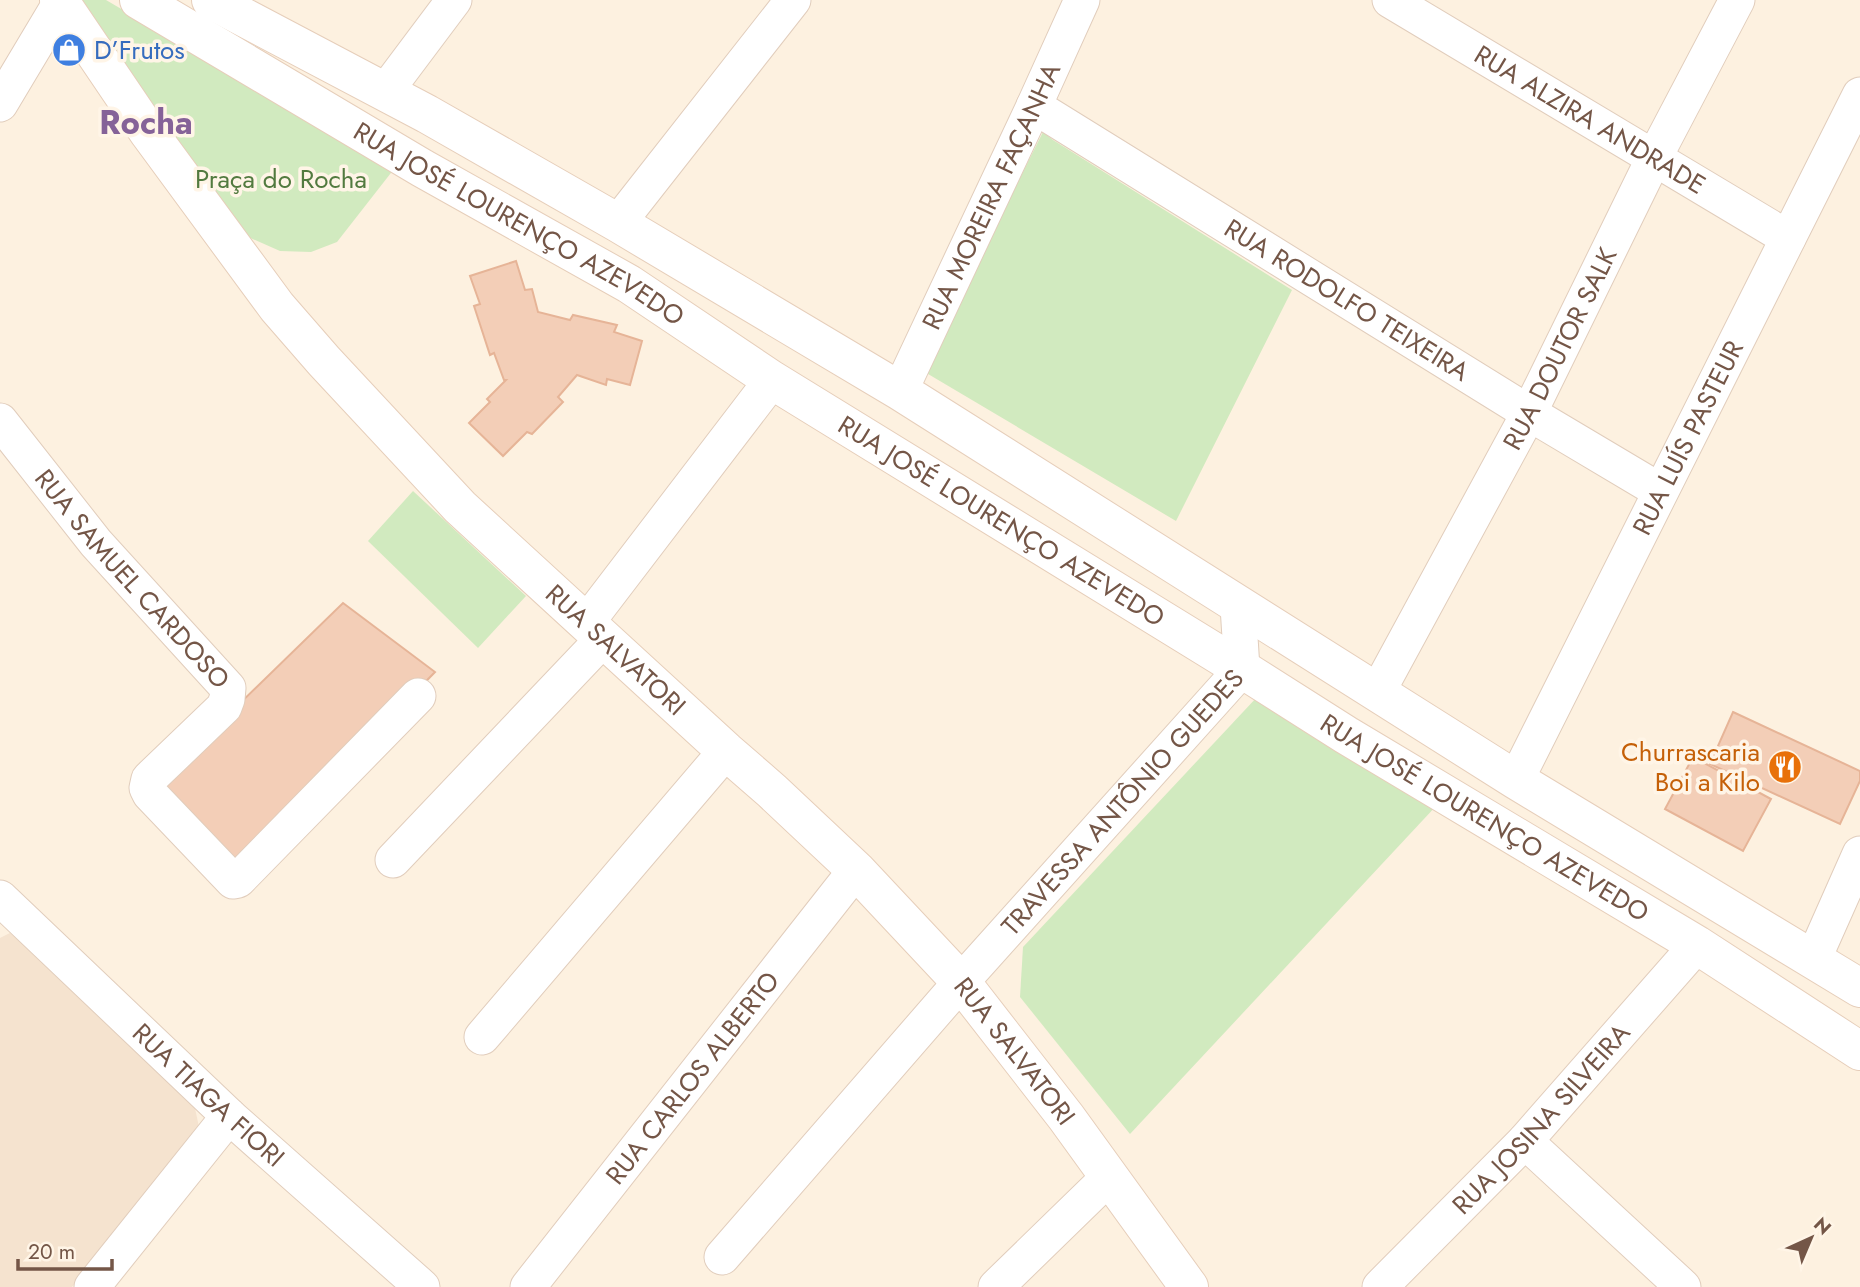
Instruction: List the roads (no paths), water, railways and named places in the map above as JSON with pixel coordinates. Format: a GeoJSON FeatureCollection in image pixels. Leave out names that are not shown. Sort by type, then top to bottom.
{"type":"FeatureCollection","features":[{"type":"Feature","properties":{"kind":"main road","name":"RUA JOSÉ LOURENÇO AZEVEDO"},"geometry":{"type":"LineString","coordinates":[[139,0],[422,167],[629,284],[772,380],[1242,668],[1346,735],[1697,946],[1860,1051]]}},
{"type":"Feature","properties":{"kind":"main road","name":"RUA JOSÉ LOURENÇO AZEVEDO"},"geometry":{"type":"LineString","coordinates":[[211,0],[426,114],[618,223],[900,391],[1516,780],[1860,988]]}},
{"type":"Feature","properties":{"kind":"main road"},"geometry":{"type":"LineString","coordinates":[[259,0],[369,84]]}},
{"type":"Feature","properties":{"kind":"main road","name":"RUA SALVATORI"},"geometry":{"type":"LineString","coordinates":[[60,1],[149,133],[277,307],[324,361],[460,507],[856,870],[961,982],[1066,1117],[1189,1287]]}},
{"type":"Feature","properties":{"kind":"street"},"geometry":{"type":"LineString","coordinates":[[369,84],[454,0]]}},
{"type":"Feature","properties":{"kind":"street"},"geometry":{"type":"LineString","coordinates":[[618,223],[793,0]]}},
{"type":"Feature","properties":{"kind":"street","name":"RUA MOREIRA FAÇANHA"},"geometry":{"type":"LineString","coordinates":[[900,391],[1082,0]]}},
{"type":"Feature","properties":{"kind":"street","name":"RUA ALZIRA ANDRADE"},"geometry":{"type":"LineString","coordinates":[[1390,0],[1788,238]]}},
{"type":"Feature","properties":{"kind":"street","name":"RUA DOUTOR SALK"},"geometry":{"type":"LineString","coordinates":[[1377,693],[1529,413],[1654,158],[1737,0]]}},
{"type":"Feature","properties":{"kind":"street"},"geometry":{"type":"LineString","coordinates":[[0,104],[60,1]]}},
{"type":"Feature","properties":{"kind":"street","name":"RUA LUÍS PASTEUR"},"geometry":{"type":"LineString","coordinates":[[1516,780],[1860,95]]}},
{"type":"Feature","properties":{"kind":"street","name":"RUA RODOLFO TEIXEIRA"},"geometry":{"type":"LineString","coordinates":[[1034,106],[1529,413],[1660,491]]}},
{"type":"Feature","properties":{"kind":"street"},"geometry":{"type":"LineString","coordinates":[[393,860],[595,630],[772,380]]}},
{"type":"Feature","properties":{"kind":"street","name":"RUA SAMUEL CARDOSO"},"geometry":{"type":"LineString","coordinates":[[0,421],[96,543],[228,688],[224,708],[149,779],[147,788],[233,881],[238,880],[418,696]]}},
{"type":"Feature","properties":{"kind":"street","name":"TRAVESSA ANTÔNIO GUEDES"},"geometry":{"type":"LineString","coordinates":[[722,1257],[961,982],[1242,668],[1238,606]]}},
{"type":"Feature","properties":{"kind":"street"},"geometry":{"type":"LineString","coordinates":[[481,1037],[726,751]]}},
{"type":"Feature","properties":{"kind":"street"},"geometry":{"type":"LineString","coordinates":[[1813,960],[1860,854]]}},
{"type":"Feature","properties":{"kind":"street","name":"RUA CARLOS ALBERTO"},"geometry":{"type":"LineString","coordinates":[[528,1287],[856,870]]}},
{"type":"Feature","properties":{"kind":"street","name":"RUA TIAGA FIORI"},"geometry":{"type":"LineString","coordinates":[[0,898],[229,1116],[422,1287]]}},
{"type":"Feature","properties":{"kind":"street","name":"RUA JOSINA SILVEIRA"},"geometry":{"type":"LineString","coordinates":[[1380,1287],[1525,1141],[1697,946]]}},
{"type":"Feature","properties":{"kind":"street"},"geometry":{"type":"LineString","coordinates":[[92,1287],[229,1116]]}},
{"type":"Feature","properties":{"kind":"street"},"geometry":{"type":"LineString","coordinates":[[1525,1141],[1683,1287]]}},
{"type":"Feature","properties":{"kind":"street"},"geometry":{"type":"LineString","coordinates":[[996,1287],[1109,1177]]}},
{"type":"Feature","properties":{"kind":"place","name":"D’Frutos"},"geometry":{"type":"Point","coordinates":[69,50]}},
{"type":"Feature","properties":{"kind":"place","name":"Churrascaria Boi a Kilo"},"geometry":{"type":"Point","coordinates":[1785,767]}},
{"type":"Feature","properties":{"kind":"district","name":"Rocha"},"geometry":{"type":"Point","coordinates":[146,122]}},
{"type":"Feature","properties":{"kind":"park label","name":"Praça do Rocha"},"geometry":{"type":"Point","coordinates":[281,179]}}]}
